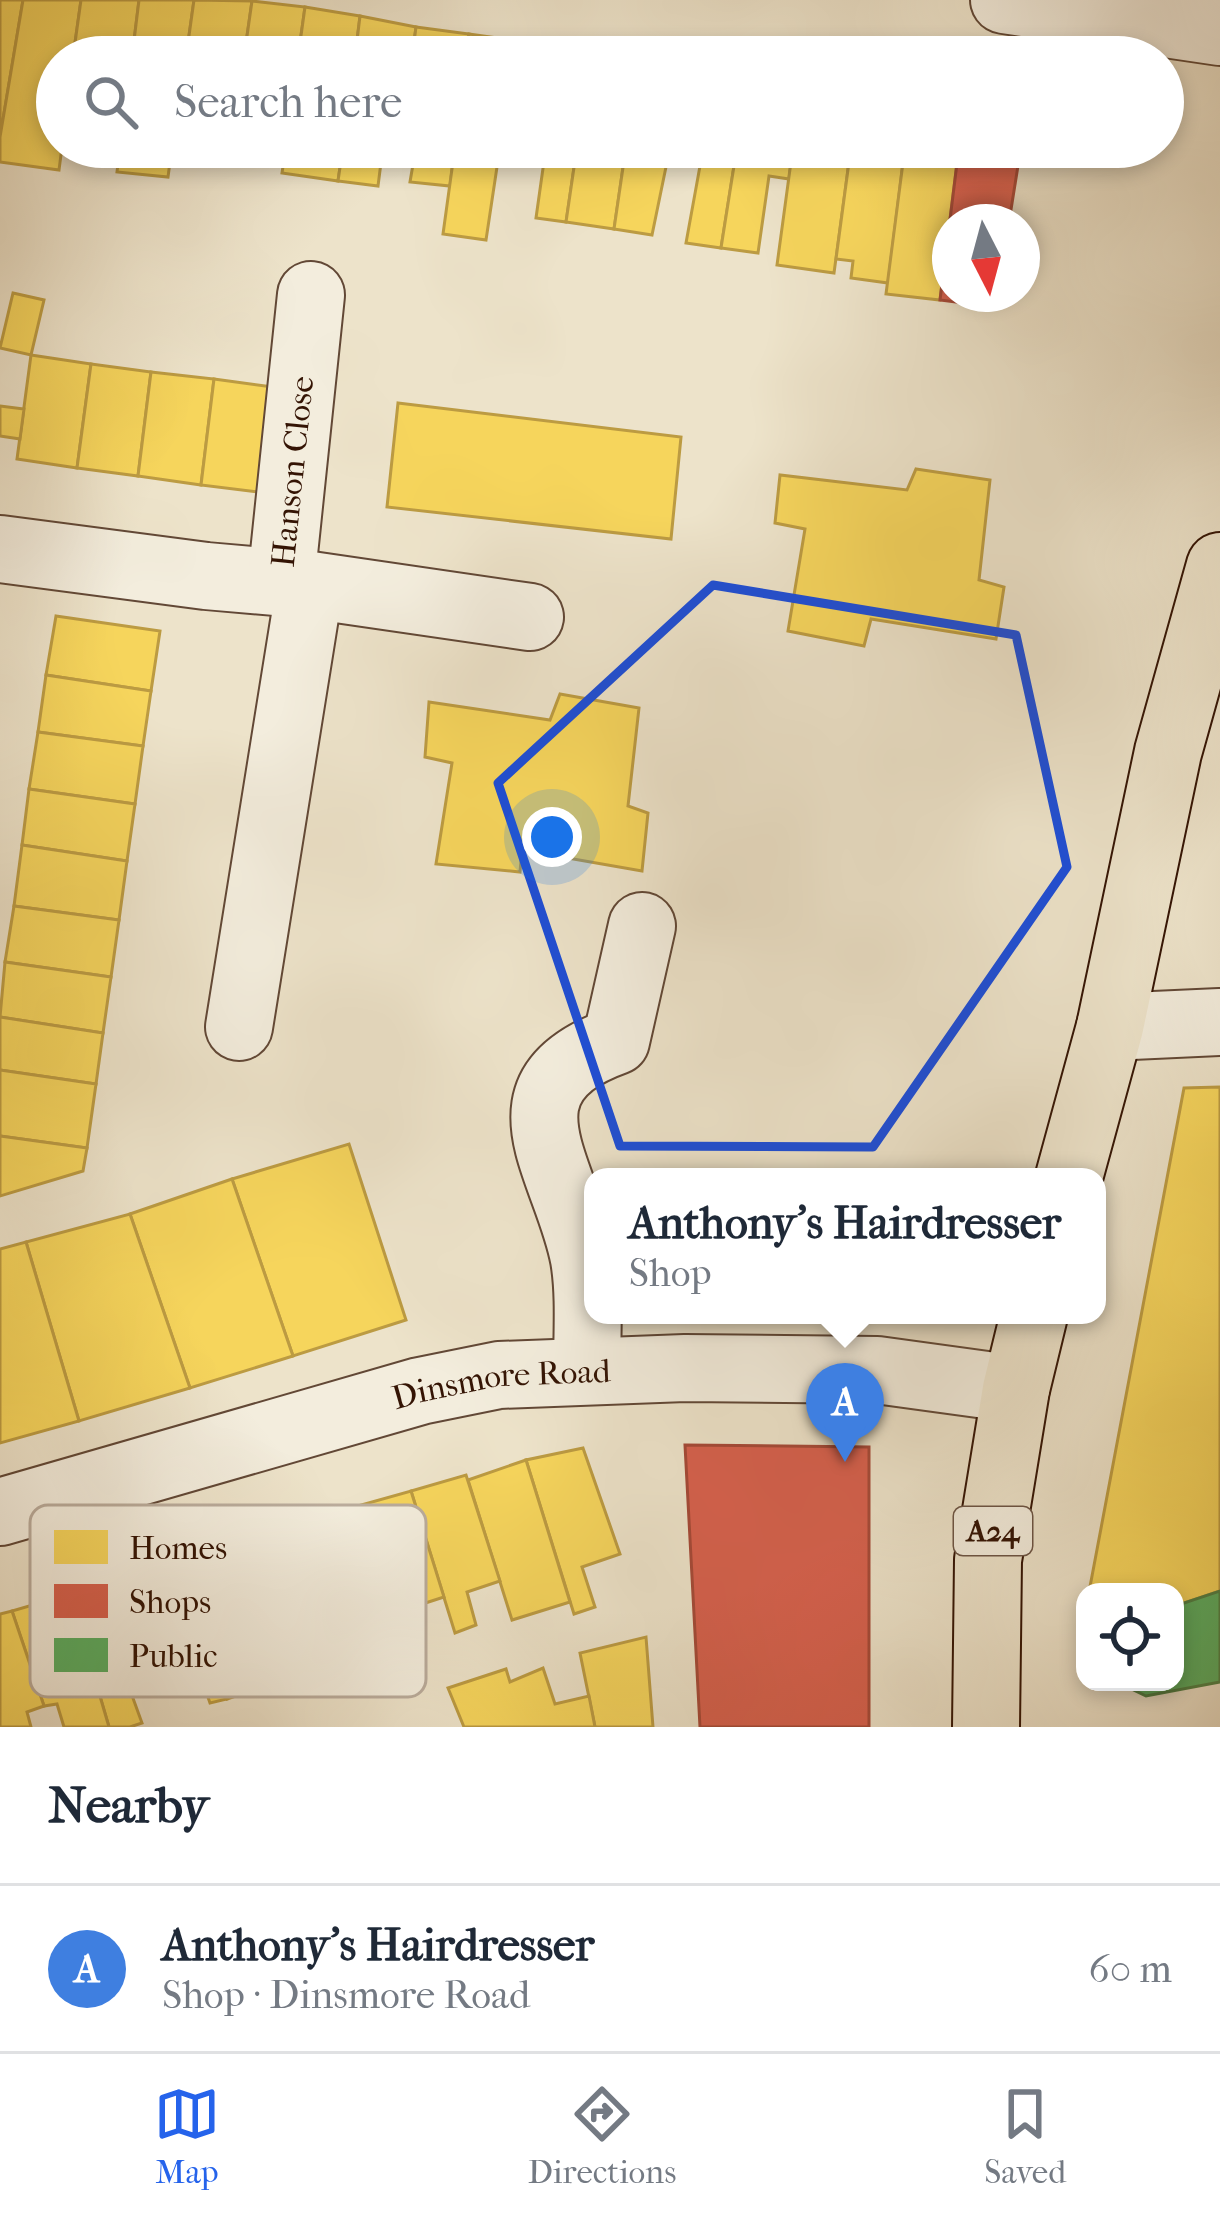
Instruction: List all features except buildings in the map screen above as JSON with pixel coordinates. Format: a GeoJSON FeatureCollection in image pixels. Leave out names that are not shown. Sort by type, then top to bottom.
{"type":"FeatureCollection","features":[{"type":"Feature","properties":{"kind":"highway"},"geometry":{"type":"LineString","coordinates":[[1071,1168],[1109,1028],[1168,752],[1220,566]]}},
{"type":"Feature","properties":{"kind":"highway","name":"A24"},"geometry":{"type":"LineString","coordinates":[[986,1727],[988,1560],[1016,1389],[1032,1324]]}},
{"type":"Feature","properties":{"kind":"street"},"geometry":{"type":"LineString","coordinates":[[1004,0],[1220,32]]}},
{"type":"Feature","properties":{"kind":"street","name":"Hanson Close"},"geometry":{"type":"LineString","coordinates":[[239,1027],[295,583],[311,295]]}},
{"type":"Feature","properties":{"kind":"street","name":"Hanson Close"},"geometry":{"type":"LineString","coordinates":[[0,549],[295,583]]}},
{"type":"Feature","properties":{"kind":"street"},"geometry":{"type":"LineString","coordinates":[[295,583],[530,616]]}},
{"type":"Feature","properties":{"kind":"street"},"geometry":{"type":"LineString","coordinates":[[584,1259],[548,1142],[543,1108],[555,1076],[591,1050],[616,1041],[642,926]]}},
{"type":"Feature","properties":{"kind":"street"},"geometry":{"type":"LineString","coordinates":[[1109,1028],[1220,1022]]}},
{"type":"Feature","properties":{"kind":"street"},"geometry":{"type":"LineString","coordinates":[[586,1324],[587,1371]]}},
{"type":"Feature","properties":{"kind":"street","name":"Dinsmore Road"},"geometry":{"type":"LineString","coordinates":[[0,1512],[420,1391],[499,1375],[685,1368],[877,1370],[1016,1389]]}},
{"type":"Feature","properties":{"kind":"highlighted area"},"geometry":{"type":"Polygon","coordinates":[[[713,585],[1016,635],[1067,867],[873,1147],[620,1146],[498,783],[713,585]]]}},
{"type":"Feature","properties":{"kind":"place","name":"Anthony's Hairdresser"},"geometry":{"type":"Point","coordinates":[845,1462]}}]}
